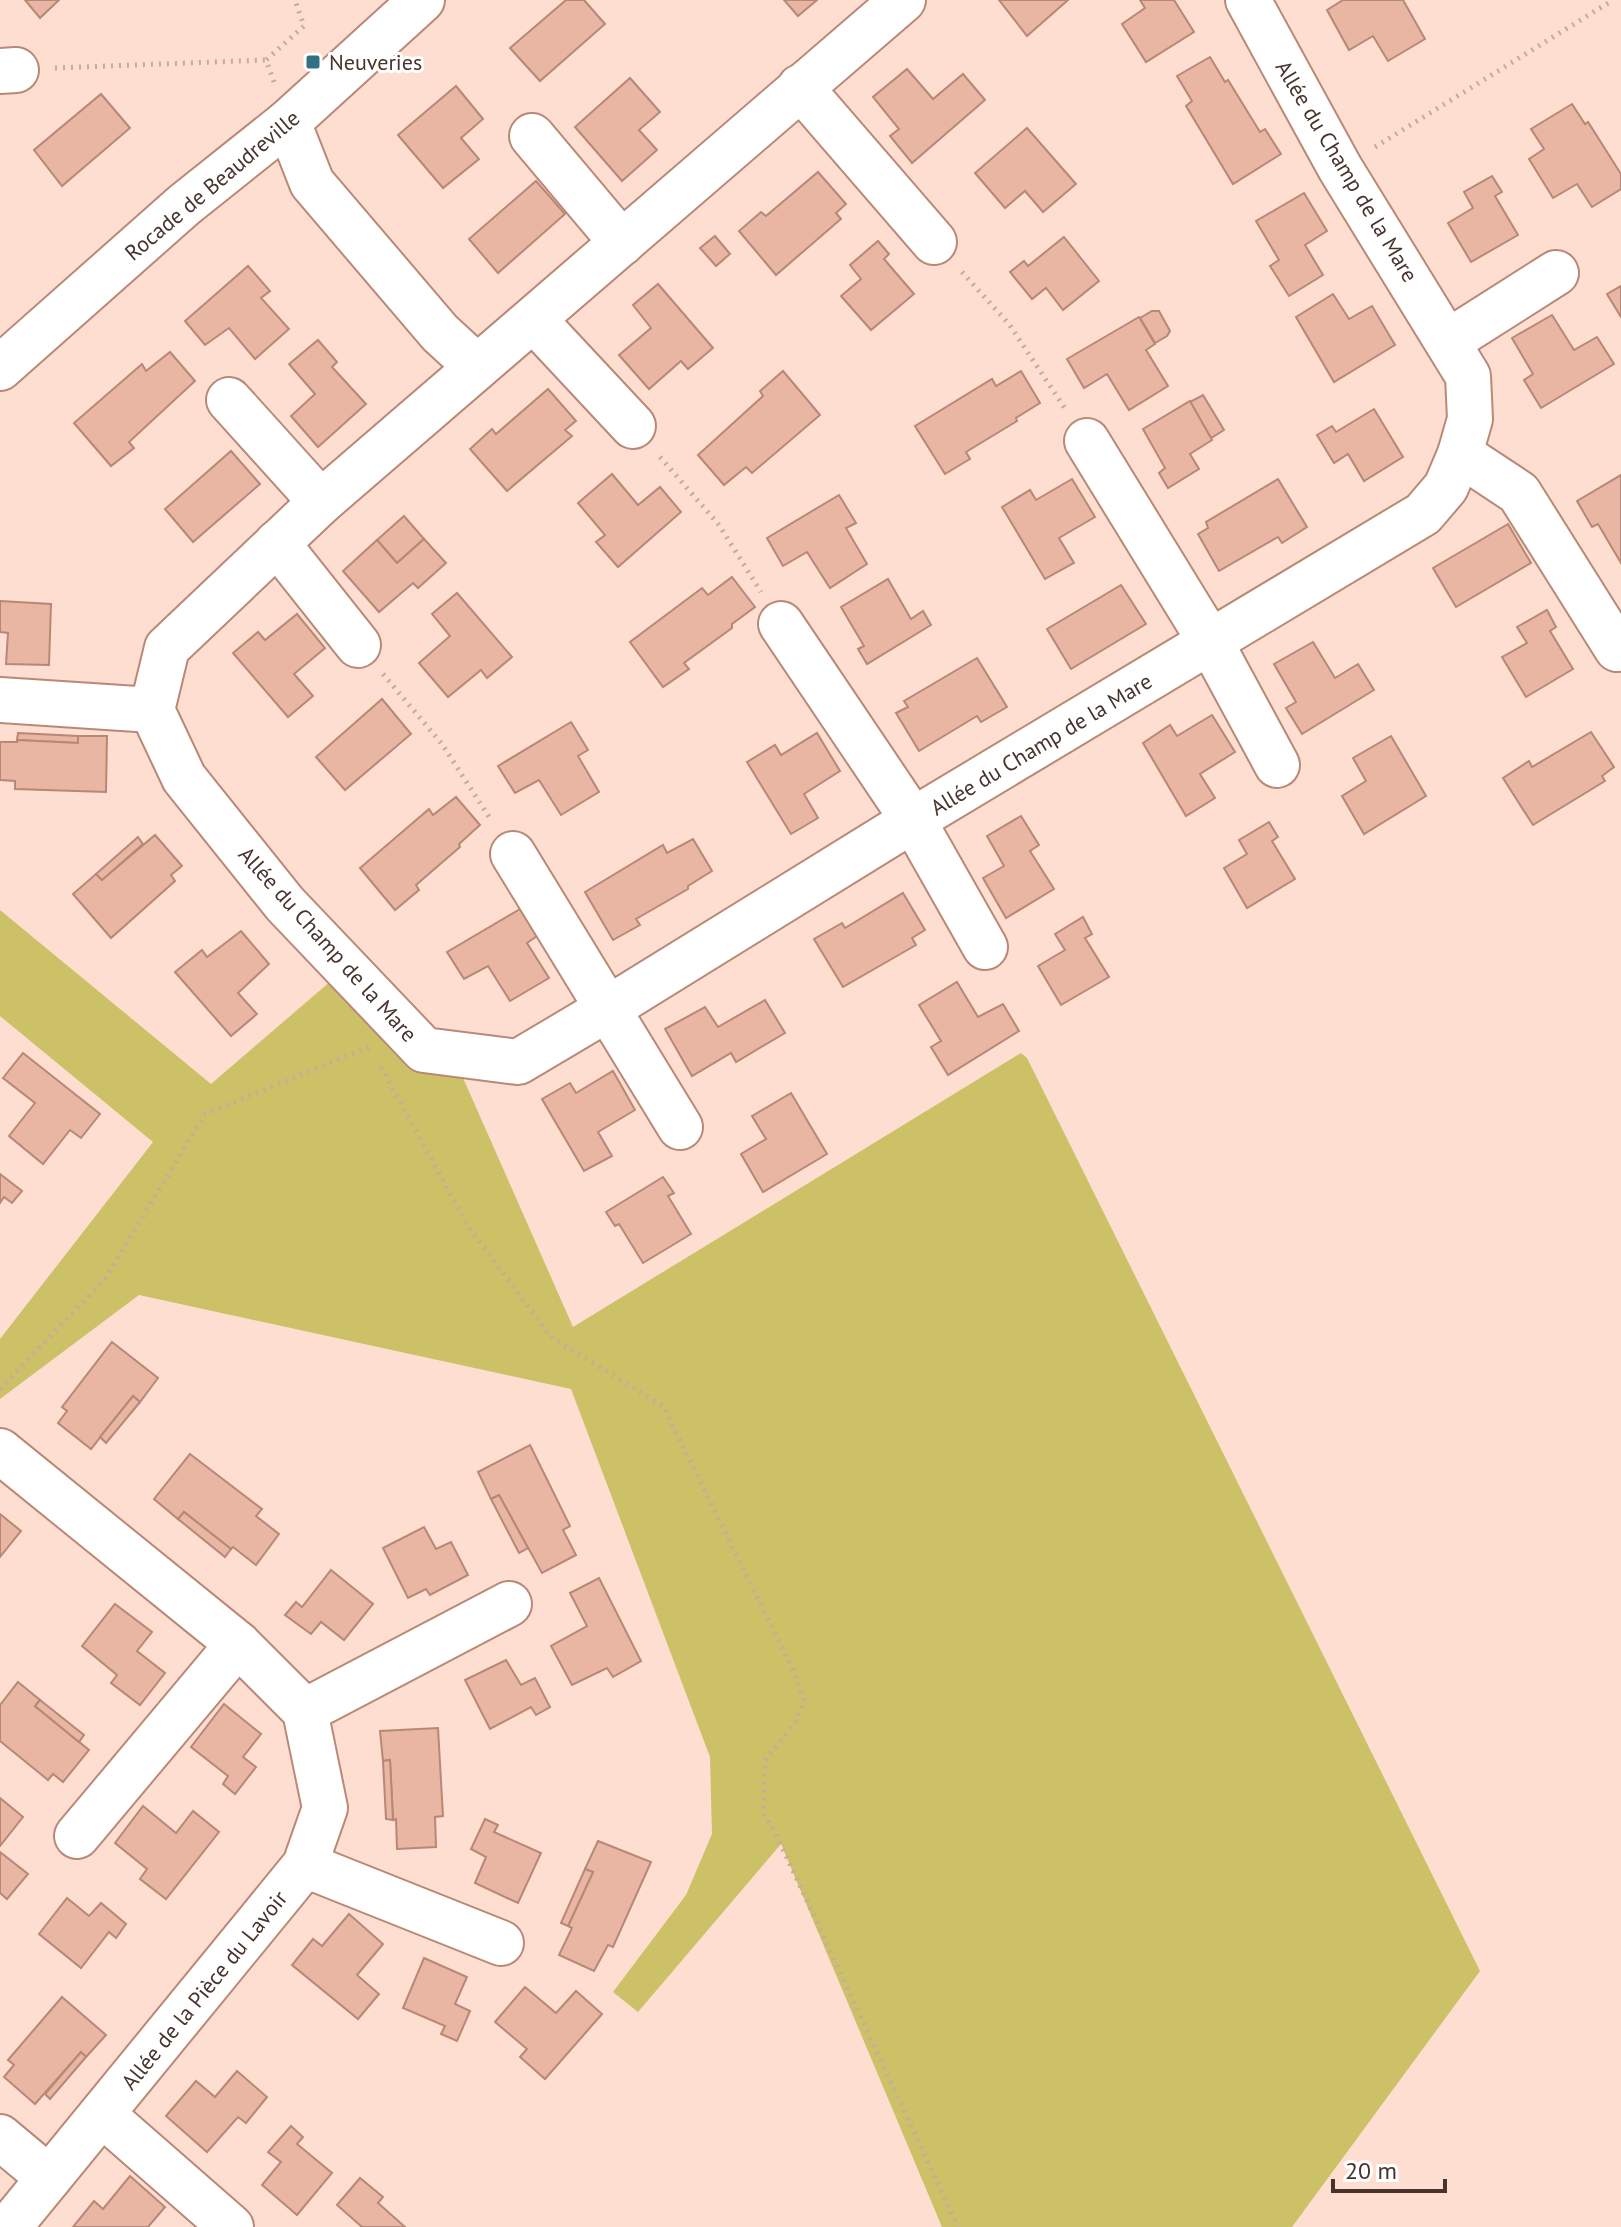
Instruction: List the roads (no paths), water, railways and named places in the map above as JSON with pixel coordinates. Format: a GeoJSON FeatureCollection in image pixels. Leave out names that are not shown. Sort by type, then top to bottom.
{"type":"FeatureCollection","features":[{"type":"Feature","properties":{"kind":"street","name":"Rocade de Beaudreville"},"geometry":{"type":"LineString","coordinates":[[0,368],[184,205],[288,122],[422,0]]}},
{"type":"Feature","properties":{"kind":"street","name":"Allée du Champ de la Mare"},"geometry":{"type":"LineString","coordinates":[[152,710],[184,778],[285,904],[424,1050],[518,1062],[913,820],[1423,514],[1446,487],[1460,454],[1470,419],[1468,376],[1340,168],[1248,0]]}},
{"type":"Feature","properties":{"kind":"street"},"geometry":{"type":"LineString","coordinates":[[0,700],[152,710],[167,648],[277,543],[895,3]]}},
{"type":"Feature","properties":{"kind":"street"},"geometry":{"type":"LineString","coordinates":[[800,87],[934,242]]}},
{"type":"Feature","properties":{"kind":"street"},"geometry":{"type":"LineString","coordinates":[[288,122],[312,183],[440,333],[477,367]]}},
{"type":"Feature","properties":{"kind":"street"},"geometry":{"type":"LineString","coordinates":[[532,136],[622,243]]}},
{"type":"Feature","properties":{"kind":"street"},"geometry":{"type":"LineString","coordinates":[[1449,341],[1556,273]]}},
{"type":"Feature","properties":{"kind":"street"},"geometry":{"type":"LineString","coordinates":[[534,320],[633,426]]}},
{"type":"Feature","properties":{"kind":"street"},"geometry":{"type":"LineString","coordinates":[[229,400],[321,502]]}},
{"type":"Feature","properties":{"kind":"street"},"geometry":{"type":"LineString","coordinates":[[1087,441],[1211,643],[1277,765]]}},
{"type":"Feature","properties":{"kind":"street"},"geometry":{"type":"LineString","coordinates":[[1460,454],[1519,493],[1617,649]]}},
{"type":"Feature","properties":{"kind":"street"},"geometry":{"type":"LineString","coordinates":[[277,543],[358,645]]}},
{"type":"Feature","properties":{"kind":"street","name":"Allée du Champ de la Mare"},"geometry":{"type":"LineString","coordinates":[[781,624],[913,820],[985,947]]}},
{"type":"Feature","properties":{"kind":"street"},"geometry":{"type":"LineString","coordinates":[[513,854],[680,1127]]}},
{"type":"Feature","properties":{"kind":"street"},"geometry":{"type":"LineString","coordinates":[[0,1451],[238,1644],[305,1711],[509,1604]]}},
{"type":"Feature","properties":{"kind":"street"},"geometry":{"type":"LineString","coordinates":[[77,1836],[238,1644]]}},
{"type":"Feature","properties":{"kind":"street","name":"Allée de la Pièce du Lavoir"},"geometry":{"type":"LineString","coordinates":[[9,2227],[305,1865],[325,1808],[305,1711]]}},
{"type":"Feature","properties":{"kind":"street"},"geometry":{"type":"LineString","coordinates":[[305,1865],[501,1943]]}},
{"type":"Feature","properties":{"kind":"street"},"geometry":{"type":"LineString","coordinates":[[103,2115],[231,2227]]}},
{"type":"Feature","properties":{"kind":"street"},"geometry":{"type":"LineString","coordinates":[[0,2137],[49,2178]]}},
{"type":"Feature","properties":{"kind":"place","name":"Neuveries"},"geometry":{"type":"Point","coordinates":[313,62]}}]}
